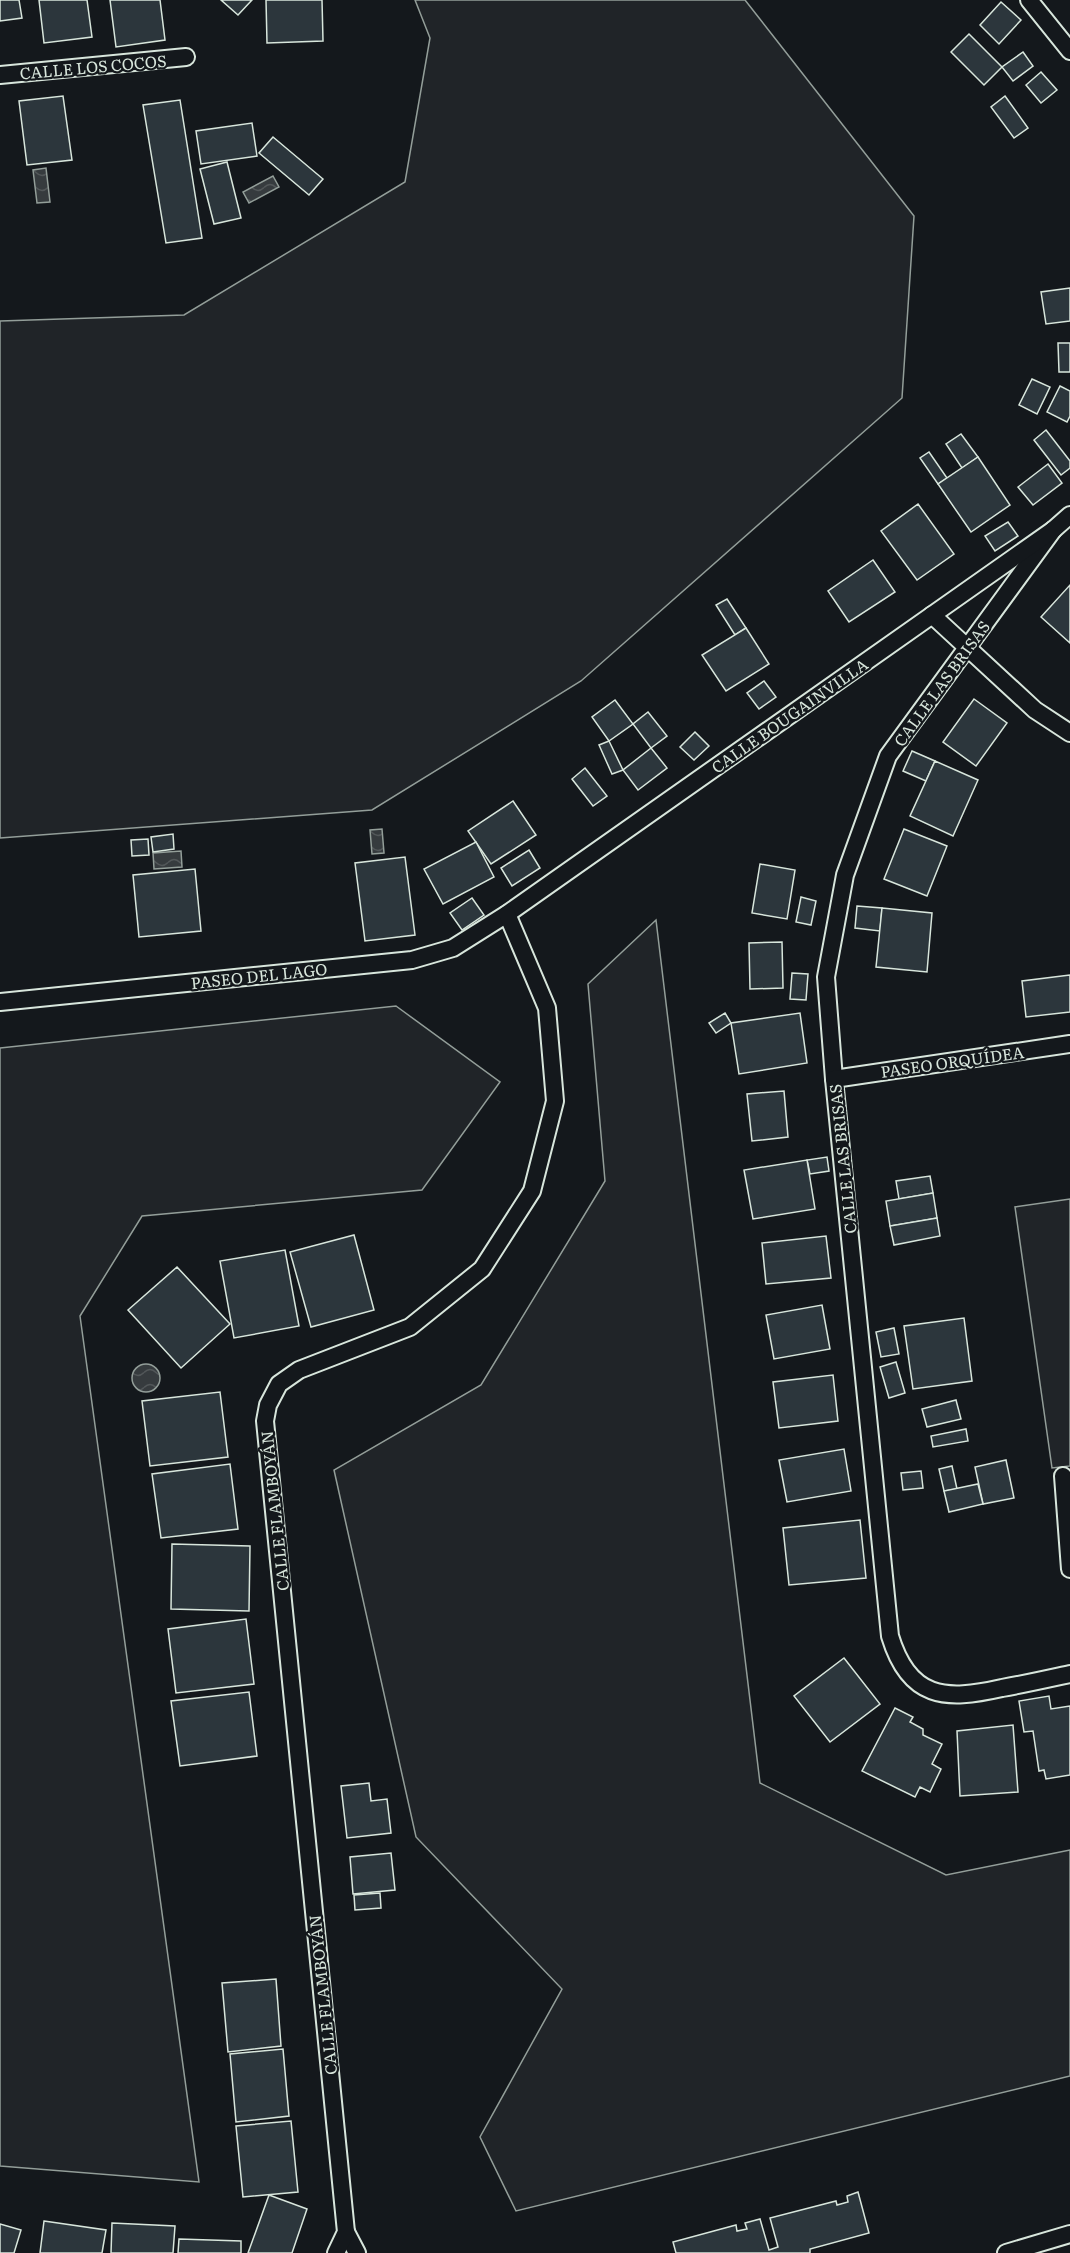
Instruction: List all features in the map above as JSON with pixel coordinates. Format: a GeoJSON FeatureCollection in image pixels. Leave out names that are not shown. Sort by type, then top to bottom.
{"type":"FeatureCollection","features":[{"type":"Feature","properties":{"kind":"street"},"geometry":{"type":"LineString","coordinates":[[1029,0],[1070,51]]}},
{"type":"Feature","properties":{"kind":"street","name":"CALLE LOS COCOS"},"geometry":{"type":"LineString","coordinates":[[0,75],[186,57]]}},
{"type":"Feature","properties":{"kind":"street","name":"CALLE BOUGAINVILLA"},"geometry":{"type":"LineString","coordinates":[[507,914],[1053,530],[1070,515]]}},
{"type":"Feature","properties":{"kind":"street","name":"CALLE LAS BRISAS"},"geometry":{"type":"LineString","coordinates":[[1053,530],[888,756],[845,875],[826,977],[834,1079],[890,1636],[896,1658],[909,1676],[927,1689],[948,1696],[970,1695],[1070,1674]]}},
{"type":"Feature","properties":{"kind":"street"},"geometry":{"type":"LineString","coordinates":[[932,615],[966,649],[1035,710],[1070,733]]}},
{"type":"Feature","properties":{"kind":"street","name":"PASEO DEL LAGO"},"geometry":{"type":"LineString","coordinates":[[0,1002],[412,960],[453,948],[507,914]]}},
{"type":"Feature","properties":{"kind":"street","name":"CALLE FLAMBOYÁN"},"geometry":{"type":"LineString","coordinates":[[346,2232],[265,1421],[268,1405],[279,1384],[299,1370],[410,1328],[482,1269],[532,1191],[555,1101],[547,1008],[507,914]]}},
{"type":"Feature","properties":{"kind":"street","name":"PASEO ORQUÍDEA"},"geometry":{"type":"LineString","coordinates":[[834,1079],[1070,1044]]}},
{"type":"Feature","properties":{"kind":"street"},"geometry":{"type":"LineString","coordinates":[[1063,1476],[1070,1569]]}},
{"type":"Feature","properties":{"kind":"street"},"geometry":{"type":"LineString","coordinates":[[336,2253],[346,2232]]}},
{"type":"Feature","properties":{"kind":"street"},"geometry":{"type":"LineString","coordinates":[[346,2232],[357,2253]]}},
{"type":"Feature","properties":{"kind":"street"},"geometry":{"type":"LineString","coordinates":[[1006,2253],[1070,2234]]}},
{"type":"Feature","properties":{"kind":"shaded area"},"geometry":{"type":"Polygon","coordinates":[[[415,0],[745,0],[914,216],[902,398],[581,681],[372,810],[0,838],[0,321],[184,315],[405,182],[430,38],[415,0]]]}},
{"type":"Feature","properties":{"kind":"shaded area"},"geometry":{"type":"Polygon","coordinates":[[[656,920],[760,1783],[946,1875],[1070,1850],[1070,2076],[516,2211],[480,2137],[562,1989],[416,1837],[334,1470],[481,1385],[605,1181],[588,984],[656,920]]]}},
{"type":"Feature","properties":{"kind":"shaded area"},"geometry":{"type":"Polygon","coordinates":[[[396,1006],[500,1082],[422,1190],[142,1216],[80,1316],[199,2182],[0,2166],[0,1048],[396,1006]]]}},
{"type":"Feature","properties":{"kind":"shaded area"},"geometry":{"type":"Polygon","coordinates":[[[1070,1199],[1070,1466],[1052,1468],[1015,1207],[1070,1199]]]}},
{"type":"Feature","properties":{"kind":"water"},"geometry":{"type":"Polygon","coordinates":[[[46,168],[50,202],[37,203],[33,170],[46,168]]]}},
{"type":"Feature","properties":{"kind":"water"},"geometry":{"type":"Polygon","coordinates":[[[273,176],[279,187],[249,203],[243,192],[273,176]]]}},
{"type":"Feature","properties":{"kind":"water"},"geometry":{"type":"Polygon","coordinates":[[[382,829],[384,853],[372,854],[370,830],[382,829]]]}},
{"type":"Feature","properties":{"kind":"water"},"geometry":{"type":"Polygon","coordinates":[[[181,851],[182,867],[154,869],[153,853],[181,851]]]}},
{"type":"Feature","properties":{"kind":"water"},"geometry":{"type":"Polygon","coordinates":[[[146,1364],[156,1368],[160,1378],[156,1388],[146,1392],[136,1388],[132,1378],[136,1368],[146,1364]]]}},
{"type":"Feature","properties":{"kind":"building"},"geometry":{"type":"Polygon","coordinates":[[[0,0],[19,0],[22,18],[0,21],[0,0]]]}},
{"type":"Feature","properties":{"kind":"building"},"geometry":{"type":"Polygon","coordinates":[[[39,0],[87,0],[92,37],[44,43],[39,0]]]}},
{"type":"Feature","properties":{"kind":"building"},"geometry":{"type":"Polygon","coordinates":[[[110,0],[160,0],[165,40],[116,47],[110,0]]]}},
{"type":"Feature","properties":{"kind":"building"},"geometry":{"type":"Polygon","coordinates":[[[221,0],[252,0],[238,15],[221,0]]]}},
{"type":"Feature","properties":{"kind":"building"},"geometry":{"type":"Polygon","coordinates":[[[266,0],[322,0],[323,41],[267,43],[266,0]]]}},
{"type":"Feature","properties":{"kind":"building"},"geometry":{"type":"Polygon","coordinates":[[[1001,2],[1021,20],[999,44],[980,25],[1001,2]]]}},
{"type":"Feature","properties":{"kind":"building"},"geometry":{"type":"Polygon","coordinates":[[[969,34],[1002,67],[984,85],[951,52],[969,34]]]}},
{"type":"Feature","properties":{"kind":"building"},"geometry":{"type":"Polygon","coordinates":[[[1023,52],[1033,66],[1013,81],[1002,67],[1023,52]]]}},
{"type":"Feature","properties":{"kind":"building"},"geometry":{"type":"Polygon","coordinates":[[[1041,72],[1057,90],[1041,103],[1026,85],[1041,72]]]}},
{"type":"Feature","properties":{"kind":"building"},"geometry":{"type":"Polygon","coordinates":[[[63,96],[72,160],[27,165],[19,101],[63,96]]]}},
{"type":"Feature","properties":{"kind":"building"},"geometry":{"type":"Polygon","coordinates":[[[1005,96],[1028,128],[1014,138],[991,107],[1005,96]]]}},
{"type":"Feature","properties":{"kind":"building"},"geometry":{"type":"Polygon","coordinates":[[[180,100],[202,238],[166,243],[143,105],[180,100]]]}},
{"type":"Feature","properties":{"kind":"building"},"geometry":{"type":"Polygon","coordinates":[[[252,123],[257,156],[201,164],[196,131],[252,123]]]}},
{"type":"Feature","properties":{"kind":"building"},"geometry":{"type":"Polygon","coordinates":[[[273,137],[323,179],[309,195],[259,153],[273,137]]]}},
{"type":"Feature","properties":{"kind":"building"},"geometry":{"type":"Polygon","coordinates":[[[227,162],[241,218],[214,224],[200,169],[227,162]]]}},
{"type":"Feature","properties":{"kind":"building"},"geometry":{"type":"Polygon","coordinates":[[[1070,288],[1070,321],[1046,324],[1041,292],[1070,288]]]}},
{"type":"Feature","properties":{"kind":"building"},"geometry":{"type":"Polygon","coordinates":[[[1058,343],[1070,343],[1070,372],[1059,372],[1058,343]]]}},
{"type":"Feature","properties":{"kind":"building"},"geometry":{"type":"Polygon","coordinates":[[[1032,379],[1050,387],[1037,414],[1019,405],[1032,379]]]}},
{"type":"Feature","properties":{"kind":"building"},"geometry":{"type":"Polygon","coordinates":[[[1060,386],[1070,391],[1070,416],[1067,422],[1047,412],[1060,386]]]}},
{"type":"Feature","properties":{"kind":"building"},"geometry":{"type":"Polygon","coordinates":[[[1046,430],[1070,461],[1070,468],[1061,475],[1034,440],[1046,430]]]}},
{"type":"Feature","properties":{"kind":"building"},"geometry":{"type":"Polygon","coordinates":[[[961,434],[978,457],[962,468],[946,444],[961,434]]]}},
{"type":"Feature","properties":{"kind":"building"},"geometry":{"type":"Polygon","coordinates":[[[929,452],[947,478],[938,484],[920,458],[929,452]]]}},
{"type":"Feature","properties":{"kind":"building"},"geometry":{"type":"Polygon","coordinates":[[[978,457],[1010,505],[971,532],[938,484],[978,457]]]}},
{"type":"Feature","properties":{"kind":"building"},"geometry":{"type":"Polygon","coordinates":[[[1048,464],[1062,483],[1033,505],[1018,487],[1048,464]]]}},
{"type":"Feature","properties":{"kind":"building"},"geometry":{"type":"Polygon","coordinates":[[[918,504],[954,554],[917,580],[881,531],[918,504]]]}},
{"type":"Feature","properties":{"kind":"building"},"geometry":{"type":"Polygon","coordinates":[[[1008,522],[1018,536],[995,551],[985,536],[1008,522]]]}},
{"type":"Feature","properties":{"kind":"building"},"geometry":{"type":"Polygon","coordinates":[[[873,560],[895,592],[849,622],[828,591],[873,560]]]}},
{"type":"Feature","properties":{"kind":"building"},"geometry":{"type":"Polygon","coordinates":[[[1070,585],[1070,643],[1041,617],[1070,585]]]}},
{"type":"Feature","properties":{"kind":"building"},"geometry":{"type":"Polygon","coordinates":[[[727,599],[746,628],[735,635],[716,605],[727,599]]]}},
{"type":"Feature","properties":{"kind":"building"},"geometry":{"type":"Polygon","coordinates":[[[746,628],[769,664],[726,691],[702,655],[746,628]]]}},
{"type":"Feature","properties":{"kind":"building"},"geometry":{"type":"Polygon","coordinates":[[[764,681],[776,697],[759,709],[747,693],[764,681]]]}},
{"type":"Feature","properties":{"kind":"building"},"geometry":{"type":"Polygon","coordinates":[[[974,699],[1007,723],[976,766],[943,742],[974,699]]]}},
{"type":"Feature","properties":{"kind":"building"},"geometry":{"type":"Polygon","coordinates":[[[615,700],[633,724],[609,741],[592,717],[615,700]]]}},
{"type":"Feature","properties":{"kind":"building"},"geometry":{"type":"Polygon","coordinates":[[[648,712],[667,736],[651,748],[633,724],[648,712]]]}},
{"type":"Feature","properties":{"kind":"building"},"geometry":{"type":"Polygon","coordinates":[[[695,732],[709,746],[694,760],[680,747],[695,732]]]}},
{"type":"Feature","properties":{"kind":"building"},"geometry":{"type":"Polygon","coordinates":[[[609,741],[623,770],[612,774],[599,745],[609,741]]]}},
{"type":"Feature","properties":{"kind":"building"},"geometry":{"type":"Polygon","coordinates":[[[651,748],[667,768],[638,790],[623,770],[651,748]]]}},
{"type":"Feature","properties":{"kind":"building"},"geometry":{"type":"Polygon","coordinates":[[[912,751],[935,761],[926,781],[903,771],[912,751]]]}},
{"type":"Feature","properties":{"kind":"building"},"geometry":{"type":"Polygon","coordinates":[[[935,761],[978,780],[953,836],[910,816],[935,761]]]}},
{"type":"Feature","properties":{"kind":"building"},"geometry":{"type":"Polygon","coordinates":[[[585,768],[607,796],[593,806],[572,779],[585,768]]]}},
{"type":"Feature","properties":{"kind":"building"},"geometry":{"type":"Polygon","coordinates":[[[513,801],[536,835],[491,864],[468,831],[513,801]]]}},
{"type":"Feature","properties":{"kind":"building"},"geometry":{"type":"Polygon","coordinates":[[[904,829],[947,846],[927,896],[884,879],[904,829]]]}},
{"type":"Feature","properties":{"kind":"building"},"geometry":{"type":"Polygon","coordinates":[[[173,834],[174,849],[153,852],[151,837],[173,834]]]}},
{"type":"Feature","properties":{"kind":"building"},"geometry":{"type":"Polygon","coordinates":[[[148,839],[149,855],[132,856],[131,840],[148,839]]]}},
{"type":"Feature","properties":{"kind":"building"},"geometry":{"type":"Polygon","coordinates":[[[476,842],[494,877],[443,904],[424,869],[476,842]]]}},
{"type":"Feature","properties":{"kind":"building"},"geometry":{"type":"Polygon","coordinates":[[[529,850],[540,868],[512,886],[501,868],[529,850]]]}},
{"type":"Feature","properties":{"kind":"building"},"geometry":{"type":"Polygon","coordinates":[[[405,857],[415,935],[365,941],[355,863],[405,857]]]}},
{"type":"Feature","properties":{"kind":"building"},"geometry":{"type":"Polygon","coordinates":[[[760,864],[795,870],[787,919],[752,913],[760,864]]]}},
{"type":"Feature","properties":{"kind":"building"},"geometry":{"type":"Polygon","coordinates":[[[195,869],[201,931],[139,937],[133,875],[195,869]]]}},
{"type":"Feature","properties":{"kind":"building"},"geometry":{"type":"Polygon","coordinates":[[[801,897],[816,901],[811,925],[796,922],[801,897]]]}},
{"type":"Feature","properties":{"kind":"building"},"geometry":{"type":"Polygon","coordinates":[[[472,898],[484,915],[462,930],[450,913],[472,898]]]}},
{"type":"Feature","properties":{"kind":"building"},"geometry":{"type":"Polygon","coordinates":[[[857,906],[882,908],[880,931],[855,928],[857,906]]]}},
{"type":"Feature","properties":{"kind":"building"},"geometry":{"type":"Polygon","coordinates":[[[882,908],[932,913],[927,972],[876,967],[882,908]]]}},
{"type":"Feature","properties":{"kind":"building"},"geometry":{"type":"Polygon","coordinates":[[[782,942],[783,988],[750,989],[749,943],[782,942]]]}},
{"type":"Feature","properties":{"kind":"building"},"geometry":{"type":"Polygon","coordinates":[[[792,973],[808,974],[806,1000],[790,999],[792,973]]]}},
{"type":"Feature","properties":{"kind":"building"},"geometry":{"type":"Polygon","coordinates":[[[1070,975],[1070,1012],[1026,1017],[1022,981],[1070,975]]]}},
{"type":"Feature","properties":{"kind":"building"},"geometry":{"type":"Polygon","coordinates":[[[725,1013],[731,1023],[716,1033],[709,1023],[725,1013]]]}},
{"type":"Feature","properties":{"kind":"building"},"geometry":{"type":"Polygon","coordinates":[[[800,1013],[807,1063],[739,1074],[731,1023],[800,1013]]]}},
{"type":"Feature","properties":{"kind":"building"},"geometry":{"type":"Polygon","coordinates":[[[784,1091],[788,1137],[752,1141],[747,1094],[784,1091]]]}},
{"type":"Feature","properties":{"kind":"building"},"geometry":{"type":"Polygon","coordinates":[[[827,1157],[829,1171],[810,1174],[807,1160],[827,1157]]]}},
{"type":"Feature","properties":{"kind":"building"},"geometry":{"type":"Polygon","coordinates":[[[807,1160],[815,1209],[753,1219],[744,1170],[807,1160]]]}},
{"type":"Feature","properties":{"kind":"building"},"geometry":{"type":"Polygon","coordinates":[[[930,1176],[933,1193],[899,1199],[896,1181],[930,1176]]]}},
{"type":"Feature","properties":{"kind":"building"},"geometry":{"type":"Polygon","coordinates":[[[933,1193],[937,1218],[890,1226],[886,1201],[933,1193]]]}},
{"type":"Feature","properties":{"kind":"building"},"geometry":{"type":"Polygon","coordinates":[[[937,1218],[940,1236],[894,1245],[890,1226],[937,1218]]]}},
{"type":"Feature","properties":{"kind":"building"},"geometry":{"type":"Polygon","coordinates":[[[354,1235],[374,1310],[311,1327],[290,1252],[354,1235]]]}},
{"type":"Feature","properties":{"kind":"building"},"geometry":{"type":"Polygon","coordinates":[[[826,1236],[831,1278],[766,1284],[762,1243],[826,1236]]]}},
{"type":"Feature","properties":{"kind":"building"},"geometry":{"type":"Polygon","coordinates":[[[285,1250],[299,1326],[234,1338],[220,1261],[285,1250]]]}},
{"type":"Feature","properties":{"kind":"building"},"geometry":{"type":"Polygon","coordinates":[[[177,1267],[230,1324],[181,1368],[128,1310],[177,1267]]]}},
{"type":"Feature","properties":{"kind":"building"},"geometry":{"type":"Polygon","coordinates":[[[822,1305],[830,1349],[774,1359],[766,1315],[822,1305]]]}},
{"type":"Feature","properties":{"kind":"building"},"geometry":{"type":"Polygon","coordinates":[[[964,1318],[972,1381],[913,1389],[904,1326],[964,1318]]]}},
{"type":"Feature","properties":{"kind":"building"},"geometry":{"type":"Polygon","coordinates":[[[894,1328],[899,1354],[881,1357],[876,1332],[894,1328]]]}},
{"type":"Feature","properties":{"kind":"building"},"geometry":{"type":"Polygon","coordinates":[[[896,1362],[905,1393],[889,1398],[880,1367],[896,1362]]]}},
{"type":"Feature","properties":{"kind":"building"},"geometry":{"type":"Polygon","coordinates":[[[833,1375],[838,1421],[779,1428],[773,1382],[833,1375]]]}},
{"type":"Feature","properties":{"kind":"building"},"geometry":{"type":"Polygon","coordinates":[[[220,1392],[228,1457],[150,1466],[142,1401],[220,1392]]]}},
{"type":"Feature","properties":{"kind":"building"},"geometry":{"type":"Polygon","coordinates":[[[956,1400],[961,1419],[927,1427],[922,1409],[956,1400]]]}},
{"type":"Feature","properties":{"kind":"building"},"geometry":{"type":"Polygon","coordinates":[[[966,1429],[968,1441],[933,1447],[931,1436],[966,1429]]]}},
{"type":"Feature","properties":{"kind":"building"},"geometry":{"type":"Polygon","coordinates":[[[844,1449],[851,1491],[787,1502],[779,1460],[844,1449]]]}},
{"type":"Feature","properties":{"kind":"building"},"geometry":{"type":"Polygon","coordinates":[[[1006,1460],[1014,1498],[983,1504],[975,1467],[1006,1460]]]}},
{"type":"Feature","properties":{"kind":"building"},"geometry":{"type":"Polygon","coordinates":[[[230,1464],[238,1529],[161,1538],[152,1474],[230,1464]]]}},
{"type":"Feature","properties":{"kind":"building"},"geometry":{"type":"Polygon","coordinates":[[[952,1466],[957,1489],[944,1491],[939,1469],[952,1466]]]}},
{"type":"Feature","properties":{"kind":"building"},"geometry":{"type":"Polygon","coordinates":[[[921,1471],[923,1488],[903,1490],[901,1473],[921,1471]]]}},
{"type":"Feature","properties":{"kind":"building"},"geometry":{"type":"Polygon","coordinates":[[[978,1484],[983,1504],[949,1512],[944,1491],[978,1484]]]}},
{"type":"Feature","properties":{"kind":"building"},"geometry":{"type":"Polygon","coordinates":[[[860,1520],[866,1578],[789,1585],[783,1528],[860,1520]]]}},
{"type":"Feature","properties":{"kind":"building"},"geometry":{"type":"Polygon","coordinates":[[[172,1544],[250,1546],[249,1611],[171,1609],[172,1544]]]}},
{"type":"Feature","properties":{"kind":"building"},"geometry":{"type":"Polygon","coordinates":[[[246,1619],[254,1684],[176,1693],[168,1629],[246,1619]]]}},
{"type":"Feature","properties":{"kind":"building"},"geometry":{"type":"Polygon","coordinates":[[[844,1658],[880,1704],[830,1742],[794,1696],[844,1658]]]}},
{"type":"Feature","properties":{"kind":"building"},"geometry":{"type":"Polygon","coordinates":[[[249,1692],[257,1756],[180,1766],[171,1701],[249,1692]]]}},
{"type":"Feature","properties":{"kind":"building"},"geometry":{"type":"Polygon","coordinates":[[[1049,1696],[1051,1709],[1070,1706],[1070,1775],[1046,1779],[1044,1770],[1039,1771],[1033,1731],[1024,1732],[1019,1701],[1049,1696]]]}},
{"type":"Feature","properties":{"kind":"building"},"geometry":{"type":"Polygon","coordinates":[[[895,1708],[913,1717],[910,1722],[923,1729],[923,1735],[942,1744],[932,1764],[941,1769],[930,1792],[920,1787],[915,1797],[862,1771],[895,1708]]]}},
{"type":"Feature","properties":{"kind":"building"},"geometry":{"type":"Polygon","coordinates":[[[1013,1725],[1018,1792],[960,1796],[957,1731],[1013,1725]]]}},
{"type":"Feature","properties":{"kind":"building"},"geometry":{"type":"Polygon","coordinates":[[[369,1783],[371,1801],[387,1799],[391,1833],[347,1838],[341,1786],[369,1783]]]}},
{"type":"Feature","properties":{"kind":"building"},"geometry":{"type":"Polygon","coordinates":[[[391,1853],[395,1890],[353,1894],[350,1857],[391,1853]]]}},
{"type":"Feature","properties":{"kind":"building"},"geometry":{"type":"Polygon","coordinates":[[[380,1893],[381,1908],[355,1910],[354,1895],[380,1893]]]}},
{"type":"Feature","properties":{"kind":"building"},"geometry":{"type":"Polygon","coordinates":[[[276,1979],[281,2046],[228,2052],[222,1983],[276,1979]]]}},
{"type":"Feature","properties":{"kind":"building"},"geometry":{"type":"Polygon","coordinates":[[[283,2049],[289,2116],[236,2122],[230,2054],[283,2049]]]}},
{"type":"Feature","properties":{"kind":"building"},"geometry":{"type":"Polygon","coordinates":[[[291,2121],[298,2192],[243,2197],[236,2126],[291,2121]]]}},
{"type":"Feature","properties":{"kind":"building"},"geometry":{"type":"Polygon","coordinates":[[[858,2192],[869,2233],[810,2249],[810,2253],[676,2253],[673,2242],[736,2225],[737,2231],[747,2229],[745,2223],[760,2219],[769,2250],[778,2247],[770,2218],[836,2201],[837,2205],[848,2202],[847,2196],[858,2192]]]}},
{"type":"Feature","properties":{"kind":"building"},"geometry":{"type":"Polygon","coordinates":[[[269,2195],[307,2209],[292,2253],[248,2253],[269,2195]]]}},
{"type":"Feature","properties":{"kind":"building"},"geometry":{"type":"Polygon","coordinates":[[[44,2221],[106,2230],[102,2253],[40,2253],[44,2221]]]}},
{"type":"Feature","properties":{"kind":"building"},"geometry":{"type":"Polygon","coordinates":[[[112,2223],[175,2226],[173,2253],[111,2253],[112,2223]]]}},
{"type":"Feature","properties":{"kind":"building"},"geometry":{"type":"Polygon","coordinates":[[[0,2224],[21,2230],[14,2253],[0,2253],[0,2224]]]}},
{"type":"Feature","properties":{"kind":"building"},"geometry":{"type":"Polygon","coordinates":[[[179,2239],[241,2241],[241,2253],[178,2253],[179,2239]]]}}]}
